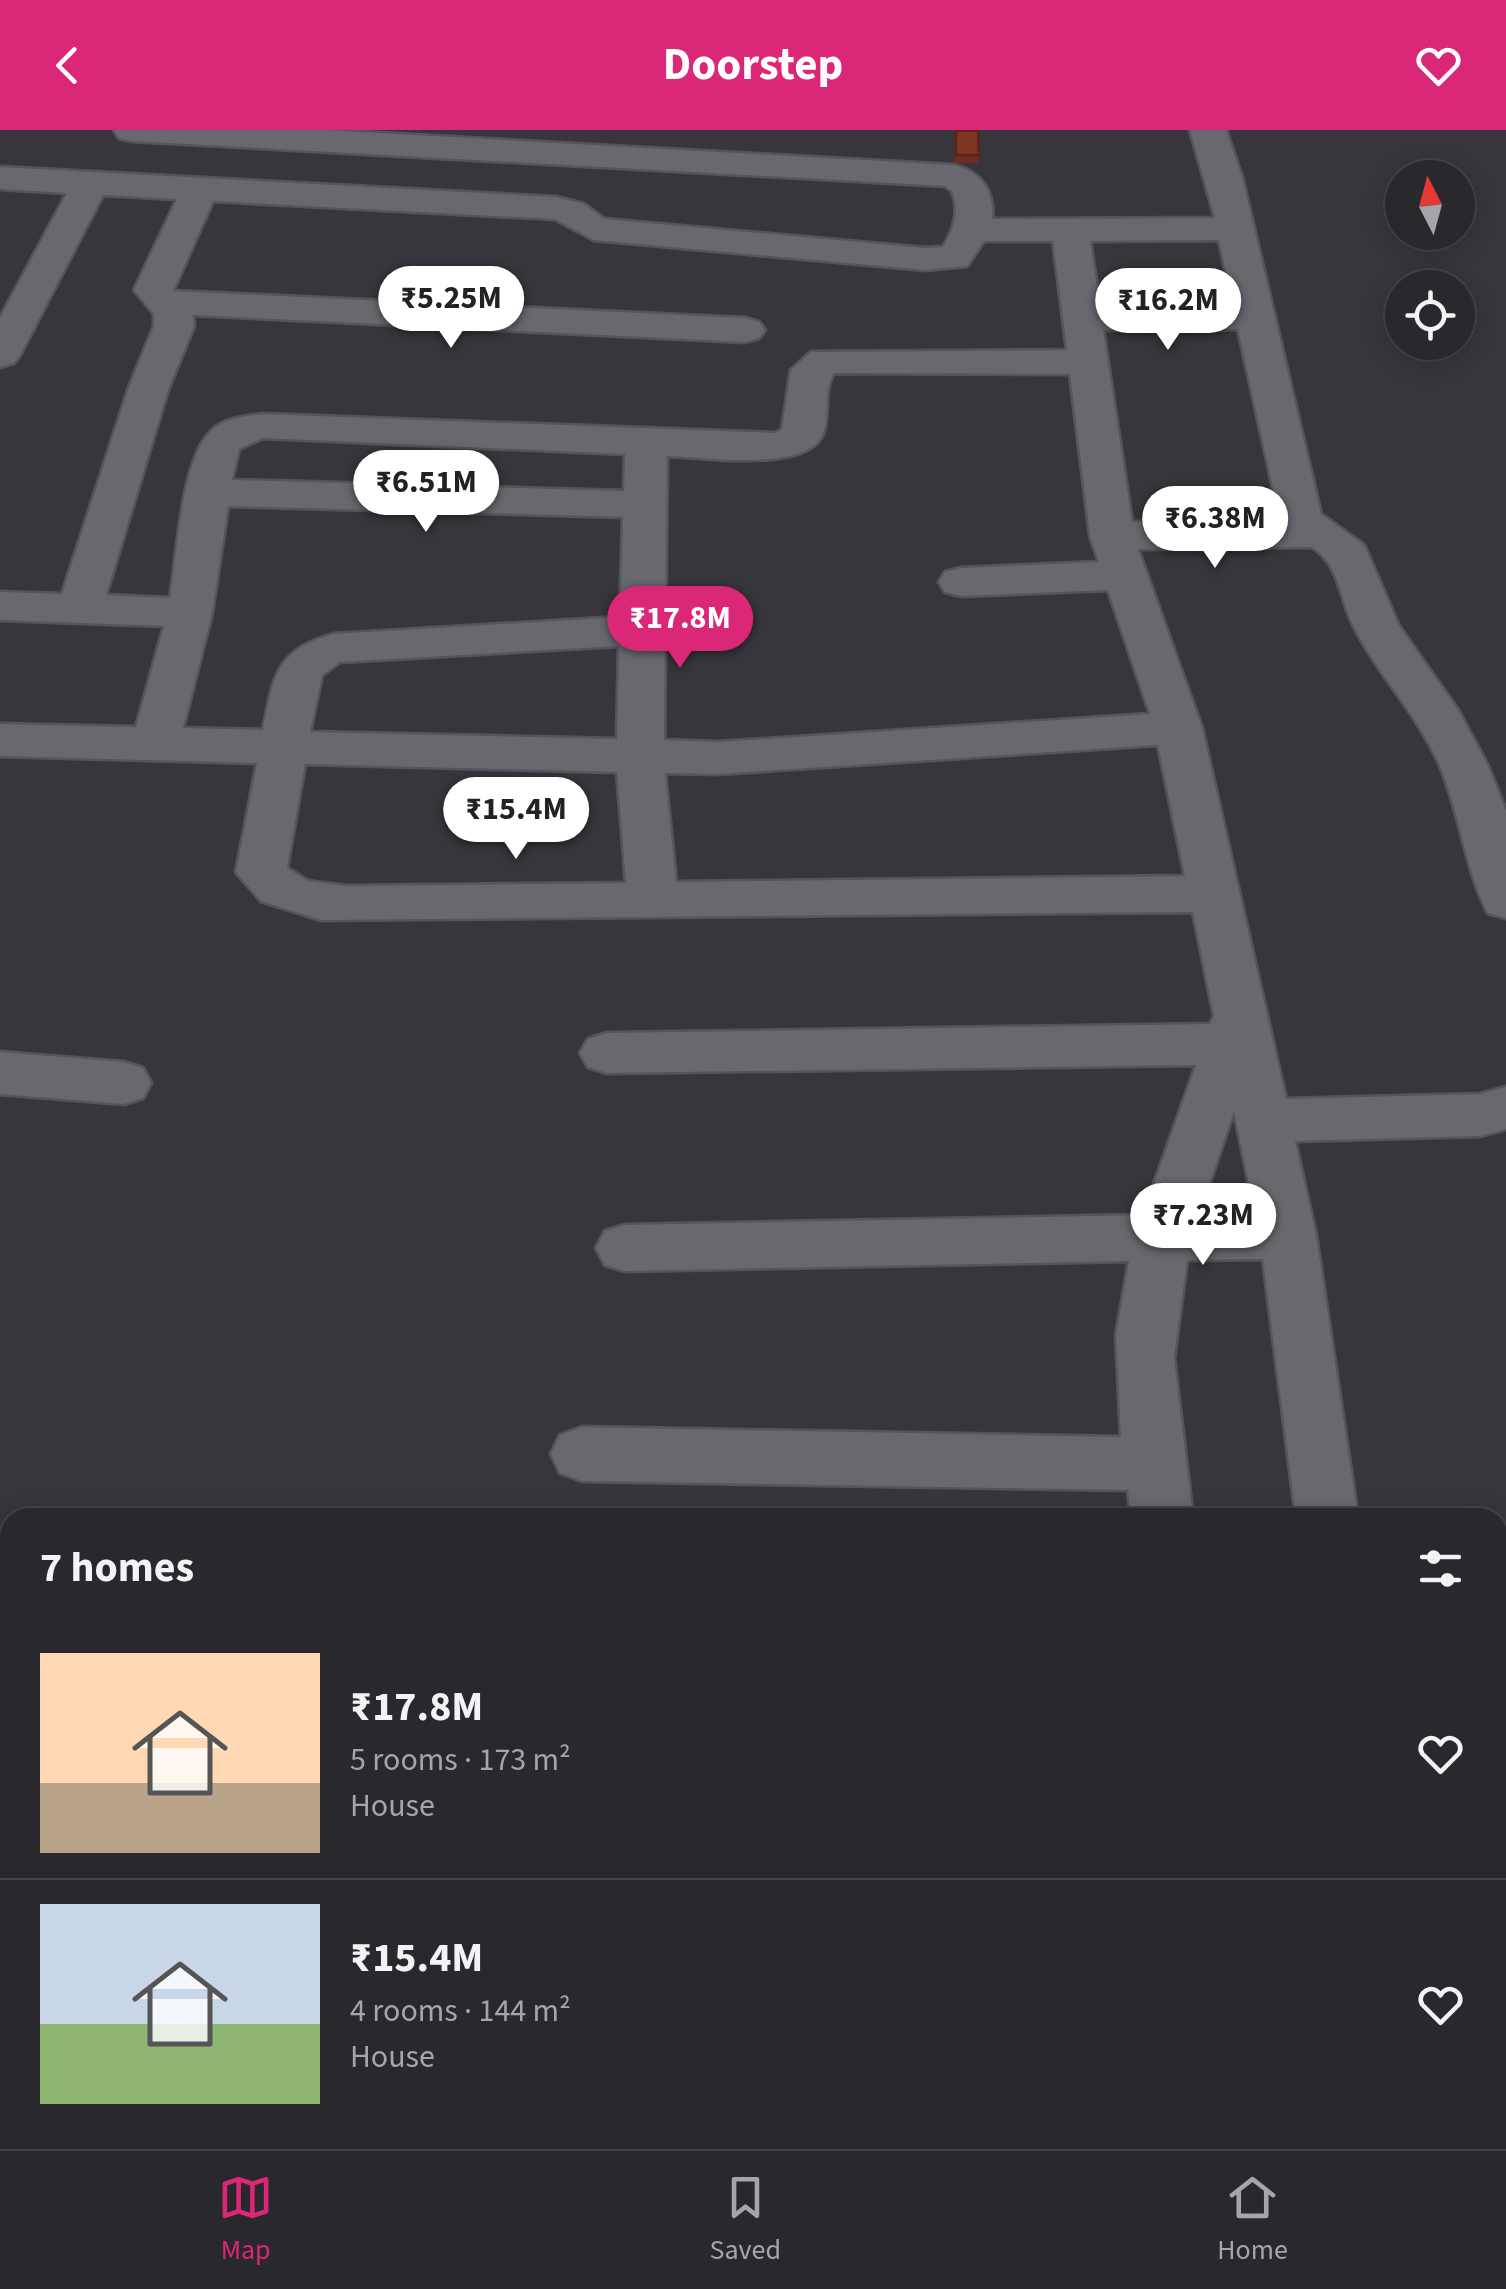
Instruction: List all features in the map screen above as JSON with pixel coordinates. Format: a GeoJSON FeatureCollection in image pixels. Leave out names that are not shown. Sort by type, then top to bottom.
{"type":"FeatureCollection","features":[{"type":"Feature","properties":{"kind":"street"},"geometry":{"type":"LineString","coordinates":[[0,178],[199,192],[556,208],[571,212],[594,229],[925,260],[954,258],[972,230],[975,193],[968,182],[954,176],[850,169],[635,144],[132,130]]}},
{"type":"Feature","properties":{"kind":"street"},"geometry":{"type":"LineString","coordinates":[[848,130],[850,169]]}},
{"type":"Feature","properties":{"kind":"street"},"geometry":{"type":"LineString","coordinates":[[1208,130],[1236,230],[1301,519],[1316,533],[1337,540],[1352,559],[1358,586],[1378,629],[1440,720],[1469,774],[1492,834],[1506,900]]}},
{"type":"Feature","properties":{"kind":"street"},"geometry":{"type":"LineString","coordinates":[[0,355],[92,183]]}},
{"type":"Feature","properties":{"kind":"street"},"geometry":{"type":"LineString","coordinates":[[80,606],[148,390],[174,326],[173,308],[160,302],[153,290],[199,192]]}},
{"type":"Feature","properties":{"kind":"street"},"geometry":{"type":"LineString","coordinates":[[972,230],[1236,230]]}},
{"type":"Feature","properties":{"kind":"street"},"geometry":{"type":"LineString","coordinates":[[1070,230],[1119,556],[1178,728],[1213,894],[1234,1032],[1262,1121],[1288,1235],[1326,1508]]}},
{"type":"Feature","properties":{"kind":"street"},"geometry":{"type":"LineString","coordinates":[[160,302],[745,330]]}},
{"type":"Feature","properties":{"kind":"street"},"geometry":{"type":"LineString","coordinates":[[154,744],[190,612],[220,443],[235,431],[264,426],[646,445],[787,445],[802,434],[811,370],[825,361],[1085,340],[1255,317]]}},
{"type":"Feature","properties":{"kind":"street"},"geometry":{"type":"LineString","coordinates":[[646,445],[640,758],[653,900]]}},
{"type":"Feature","properties":{"kind":"street"},"geometry":{"type":"LineString","coordinates":[[209,492],[645,504]]}},
{"type":"Feature","properties":{"kind":"street"},"geometry":{"type":"LineString","coordinates":[[962,582],[1119,556],[1316,533]]}},
{"type":"Feature","properties":{"kind":"street"},"geometry":{"type":"LineString","coordinates":[[0,606],[190,612]]}},
{"type":"Feature","properties":{"kind":"street"},"geometry":{"type":"LineString","coordinates":[[643,630],[354,645],[321,651],[302,664],[282,748],[261,872],[276,891],[310,901],[346,904],[1213,894]]}},
{"type":"Feature","properties":{"kind":"street"},"geometry":{"type":"LineString","coordinates":[[0,740],[718,758],[1178,728]]}},
{"type":"Feature","properties":{"kind":"street"},"geometry":{"type":"LineString","coordinates":[[607,1053],[1234,1032]]}},
{"type":"Feature","properties":{"kind":"street"},"geometry":{"type":"LineString","coordinates":[[582,1454],[1159,1491],[1146,1388],[1145,1336],[1166,1240],[1234,1032]]}},
{"type":"Feature","properties":{"kind":"street"},"geometry":{"type":"LineString","coordinates":[[0,1073],[124,1083]]}},
{"type":"Feature","properties":{"kind":"street"},"geometry":{"type":"LineString","coordinates":[[1262,1121],[1480,1115],[1506,1108]]}},
{"type":"Feature","properties":{"kind":"street"},"geometry":{"type":"LineString","coordinates":[[625,1248],[1288,1235]]}},
{"type":"Feature","properties":{"kind":"building"},"geometry":{"type":"Polygon","coordinates":[[[956,130],[978,131],[979,155],[956,155],[956,130]]]}}]}
